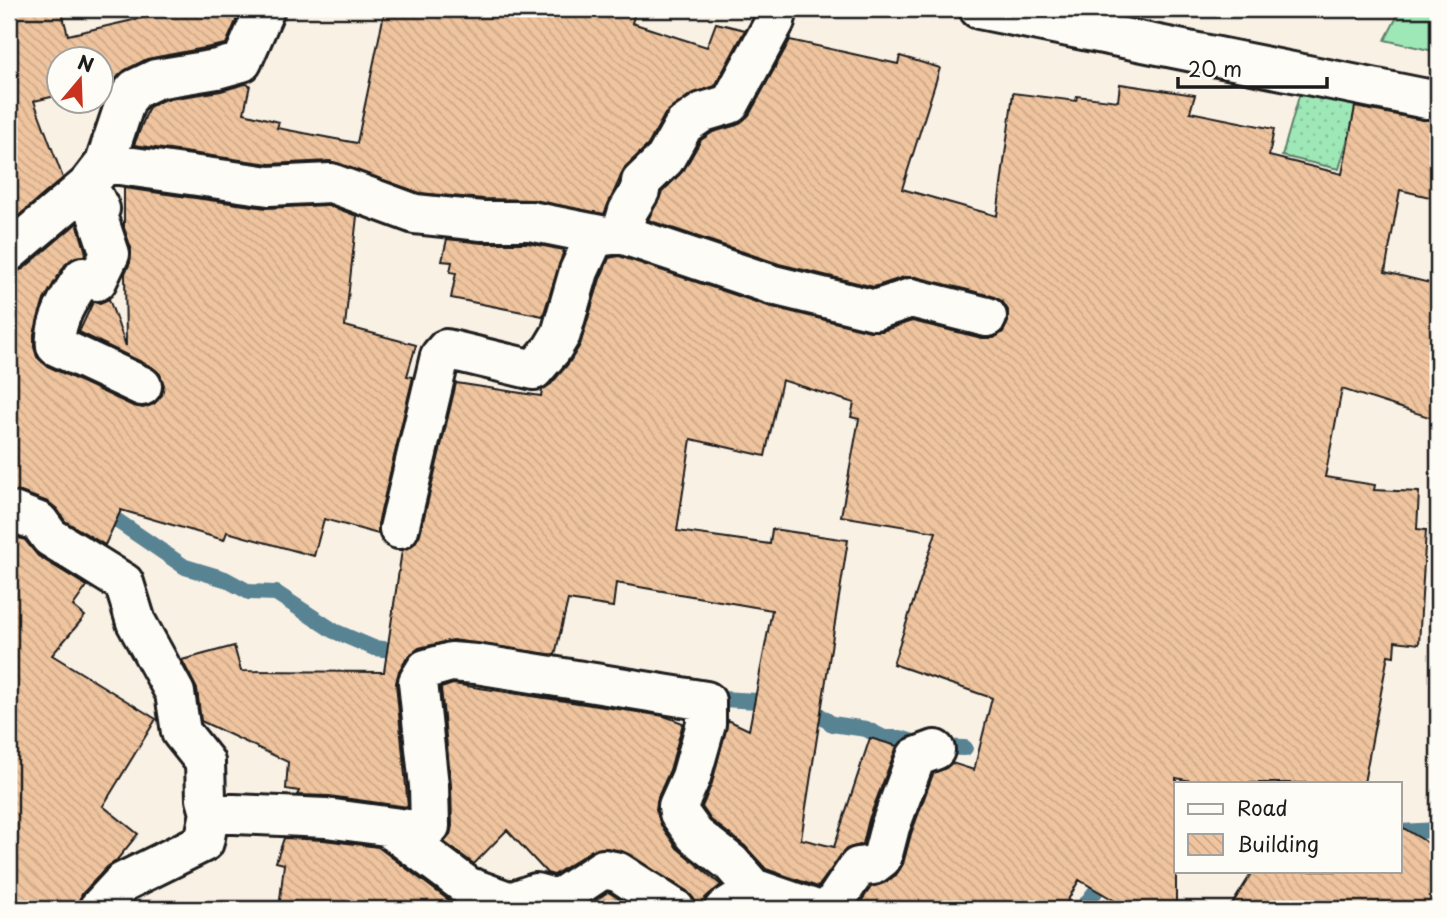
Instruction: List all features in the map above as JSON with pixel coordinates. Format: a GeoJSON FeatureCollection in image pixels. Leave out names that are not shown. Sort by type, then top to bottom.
{"type":"FeatureCollection","features":[{"type":"Feature","properties":{"kind":"street"},"geometry":{"type":"LineString","coordinates":[[9,251],[96,174],[126,100],[135,89],[156,79],[242,62],[265,9]]}},
{"type":"Feature","properties":{"kind":"street"},"geometry":{"type":"LineString","coordinates":[[399,529],[440,356],[446,349],[534,370],[561,334],[579,271],[591,245],[628,211],[640,191],[641,181],[665,159],[684,125],[703,112],[730,104],[775,21],[778,9]]}},
{"type":"Feature","properties":{"kind":"street"},"geometry":{"type":"LineString","coordinates":[[979,9],[1427,99],[1438,98]]}},
{"type":"Feature","properties":{"kind":"street"},"geometry":{"type":"LineString","coordinates":[[96,174],[269,187],[331,183],[415,214],[530,221],[606,233],[773,285],[875,310],[911,298],[987,317]]}},
{"type":"Feature","properties":{"kind":"street"},"geometry":{"type":"LineString","coordinates":[[96,174],[100,209],[97,215],[110,254],[97,281],[83,277],[69,297],[55,336],[56,345],[142,386]]}},
{"type":"Feature","properties":{"kind":"street"},"geometry":{"type":"LineString","coordinates":[[9,516],[13,512],[39,522],[50,537],[124,583],[136,622],[174,693],[181,733],[205,762],[206,799],[210,813],[204,842],[123,882],[98,909]]}},
{"type":"Feature","properties":{"kind":"street"},"geometry":{"type":"LineString","coordinates":[[210,813],[326,818],[423,831],[430,826],[429,786],[418,682],[426,669],[452,662],[476,664],[613,685],[706,701],[706,724],[684,798],[678,806],[679,813],[695,835],[731,863],[738,899],[814,909]]}},
{"type":"Feature","properties":{"kind":"street"},"geometry":{"type":"LineString","coordinates":[[831,909],[858,867],[873,865],[882,858],[890,827],[916,757],[934,750]]}},
{"type":"Feature","properties":{"kind":"street"},"geometry":{"type":"LineString","coordinates":[[388,827],[467,886],[512,902],[536,893],[558,899],[603,869],[618,872],[675,909]]}},
{"type":"Feature","properties":{"kind":"green space"},"geometry":{"type":"Polygon","coordinates":[[[1401,9],[1438,9],[1438,52],[1385,40],[1401,9]]]}},
{"type":"Feature","properties":{"kind":"green space"},"geometry":{"type":"Polygon","coordinates":[[[1303,82],[1373,88],[1362,135],[1348,138],[1339,169],[1282,156],[1303,82]]]}},
{"type":"Feature","properties":{"kind":"building"},"geometry":{"type":"Polygon","coordinates":[[[9,9],[61,9],[68,35],[181,9],[235,9],[236,21],[226,44],[147,59],[125,70],[116,79],[116,46],[46,46],[46,98],[34,101],[63,178],[9,224],[9,9]]]}},
{"type":"Feature","properties":{"kind":"building"},"geometry":{"type":"Polygon","coordinates":[[[385,9],[636,9],[632,23],[707,47],[716,23],[745,30],[715,86],[691,94],[665,114],[648,145],[625,167],[604,214],[534,200],[483,199],[420,193],[330,161],[270,164],[134,145],[149,107],[163,100],[221,91],[245,84],[250,85],[244,113],[279,122],[277,128],[357,143],[385,9]]]}},
{"type":"Feature","properties":{"kind":"building"},"geometry":{"type":"Polygon","coordinates":[[[790,40],[898,64],[900,56],[940,68],[902,189],[997,216],[1013,93],[1076,101],[1077,96],[1118,101],[1120,84],[1195,95],[1190,112],[1274,129],[1269,156],[1342,174],[1355,107],[1423,120],[1438,120],[1438,199],[1400,190],[1385,272],[1438,285],[1438,420],[1342,389],[1325,477],[1375,485],[1374,490],[1419,492],[1417,529],[1426,530],[1419,644],[1395,641],[1394,656],[1388,655],[1364,782],[1196,782],[1176,778],[1176,909],[1129,909],[1079,880],[1063,909],[856,909],[871,887],[896,875],[903,864],[933,774],[952,763],[974,770],[992,698],[893,664],[936,532],[841,516],[859,419],[851,417],[854,403],[782,380],[765,456],[691,439],[677,531],[770,544],[772,529],[848,540],[801,839],[834,847],[870,738],[897,746],[869,819],[863,844],[846,849],[818,887],[766,869],[745,846],[711,820],[702,807],[712,783],[728,720],[749,730],[772,610],[616,583],[613,607],[568,600],[555,655],[453,640],[419,648],[407,658],[396,683],[408,807],[329,796],[297,795],[299,791],[286,789],[288,762],[201,721],[197,689],[182,660],[234,646],[241,671],[384,672],[402,550],[414,544],[420,534],[456,383],[541,396],[542,390],[551,384],[569,363],[580,345],[609,258],[619,256],[768,306],[870,331],[882,331],[912,321],[982,338],[994,338],[1003,332],[1008,322],[1008,310],[1002,301],[992,296],[916,277],[904,277],[874,287],[779,264],[648,220],[662,192],[684,170],[701,140],[713,132],[737,125],[749,115],[790,40]]]}},
{"type":"Feature","properties":{"kind":"building"},"geometry":{"type":"Polygon","coordinates":[[[124,188],[266,208],[328,205],[357,216],[345,326],[416,345],[407,376],[413,377],[378,524],[378,534],[324,519],[314,556],[227,532],[224,540],[121,510],[105,545],[65,521],[48,502],[21,492],[9,491],[9,273],[23,269],[77,223],[86,253],[85,256],[75,257],[65,265],[44,300],[34,334],[37,357],[47,366],[133,406],[143,408],[154,404],[162,395],[164,385],[160,374],[152,367],[79,332],[93,302],[100,303],[109,299],[126,346],[125,273],[130,263],[131,248],[124,228],[124,188]]]}},
{"type":"Feature","properties":{"kind":"building"},"geometry":{"type":"Polygon","coordinates":[[[447,239],[482,243],[528,243],[564,250],[543,316],[451,298],[456,273],[450,272],[452,262],[442,261],[447,239]]]}},
{"type":"Feature","properties":{"kind":"building"},"geometry":{"type":"Polygon","coordinates":[[[9,537],[25,540],[38,556],[87,586],[73,606],[85,616],[52,655],[156,719],[103,806],[138,834],[116,861],[82,894],[76,909],[9,909],[9,537]]]}},
{"type":"Feature","properties":{"kind":"building"},"geometry":{"type":"Polygon","coordinates":[[[453,684],[664,716],[683,723],[656,809],[661,825],[677,848],[721,885],[705,898],[702,909],[697,909],[694,899],[687,891],[622,851],[607,848],[592,850],[554,875],[547,873],[507,830],[474,864],[444,842],[450,835],[452,826],[451,785],[441,688],[453,684]]]}},
{"type":"Feature","properties":{"kind":"building"},"geometry":{"type":"Polygon","coordinates":[[[1402,827],[1438,849],[1438,909],[1229,909],[1252,872],[1402,872],[1402,827]]]}},
{"type":"Feature","properties":{"kind":"building"},"geometry":{"type":"Polygon","coordinates":[[[284,838],[378,847],[454,904],[467,909],[279,909],[284,864],[276,862],[284,838]]]}},
{"type":"Feature","properties":{"kind":"building"},"geometry":{"type":"Polygon","coordinates":[[[610,893],[635,909],[582,909],[610,893]]]}},
{"type":"Feature","properties":{"kind":"waterway"},"geometry":{"type":"LineString","coordinates":[[100,509],[185,567],[225,579],[249,592],[276,593],[334,631],[374,648],[439,655]]}},
{"type":"Feature","properties":{"kind":"waterway"},"geometry":{"type":"LineString","coordinates":[[705,693],[721,699],[775,702]]}},
{"type":"Feature","properties":{"kind":"waterway"},"geometry":{"type":"LineString","coordinates":[[802,714],[811,718],[819,715],[832,724],[866,729],[884,738],[900,738],[929,747],[965,748]]}},
{"type":"Feature","properties":{"kind":"waterway"},"geometry":{"type":"LineString","coordinates":[[1402,832],[1438,830]]}},
{"type":"Feature","properties":{"kind":"waterway"},"geometry":{"type":"LineString","coordinates":[[1082,909],[1108,875]]}}]}
